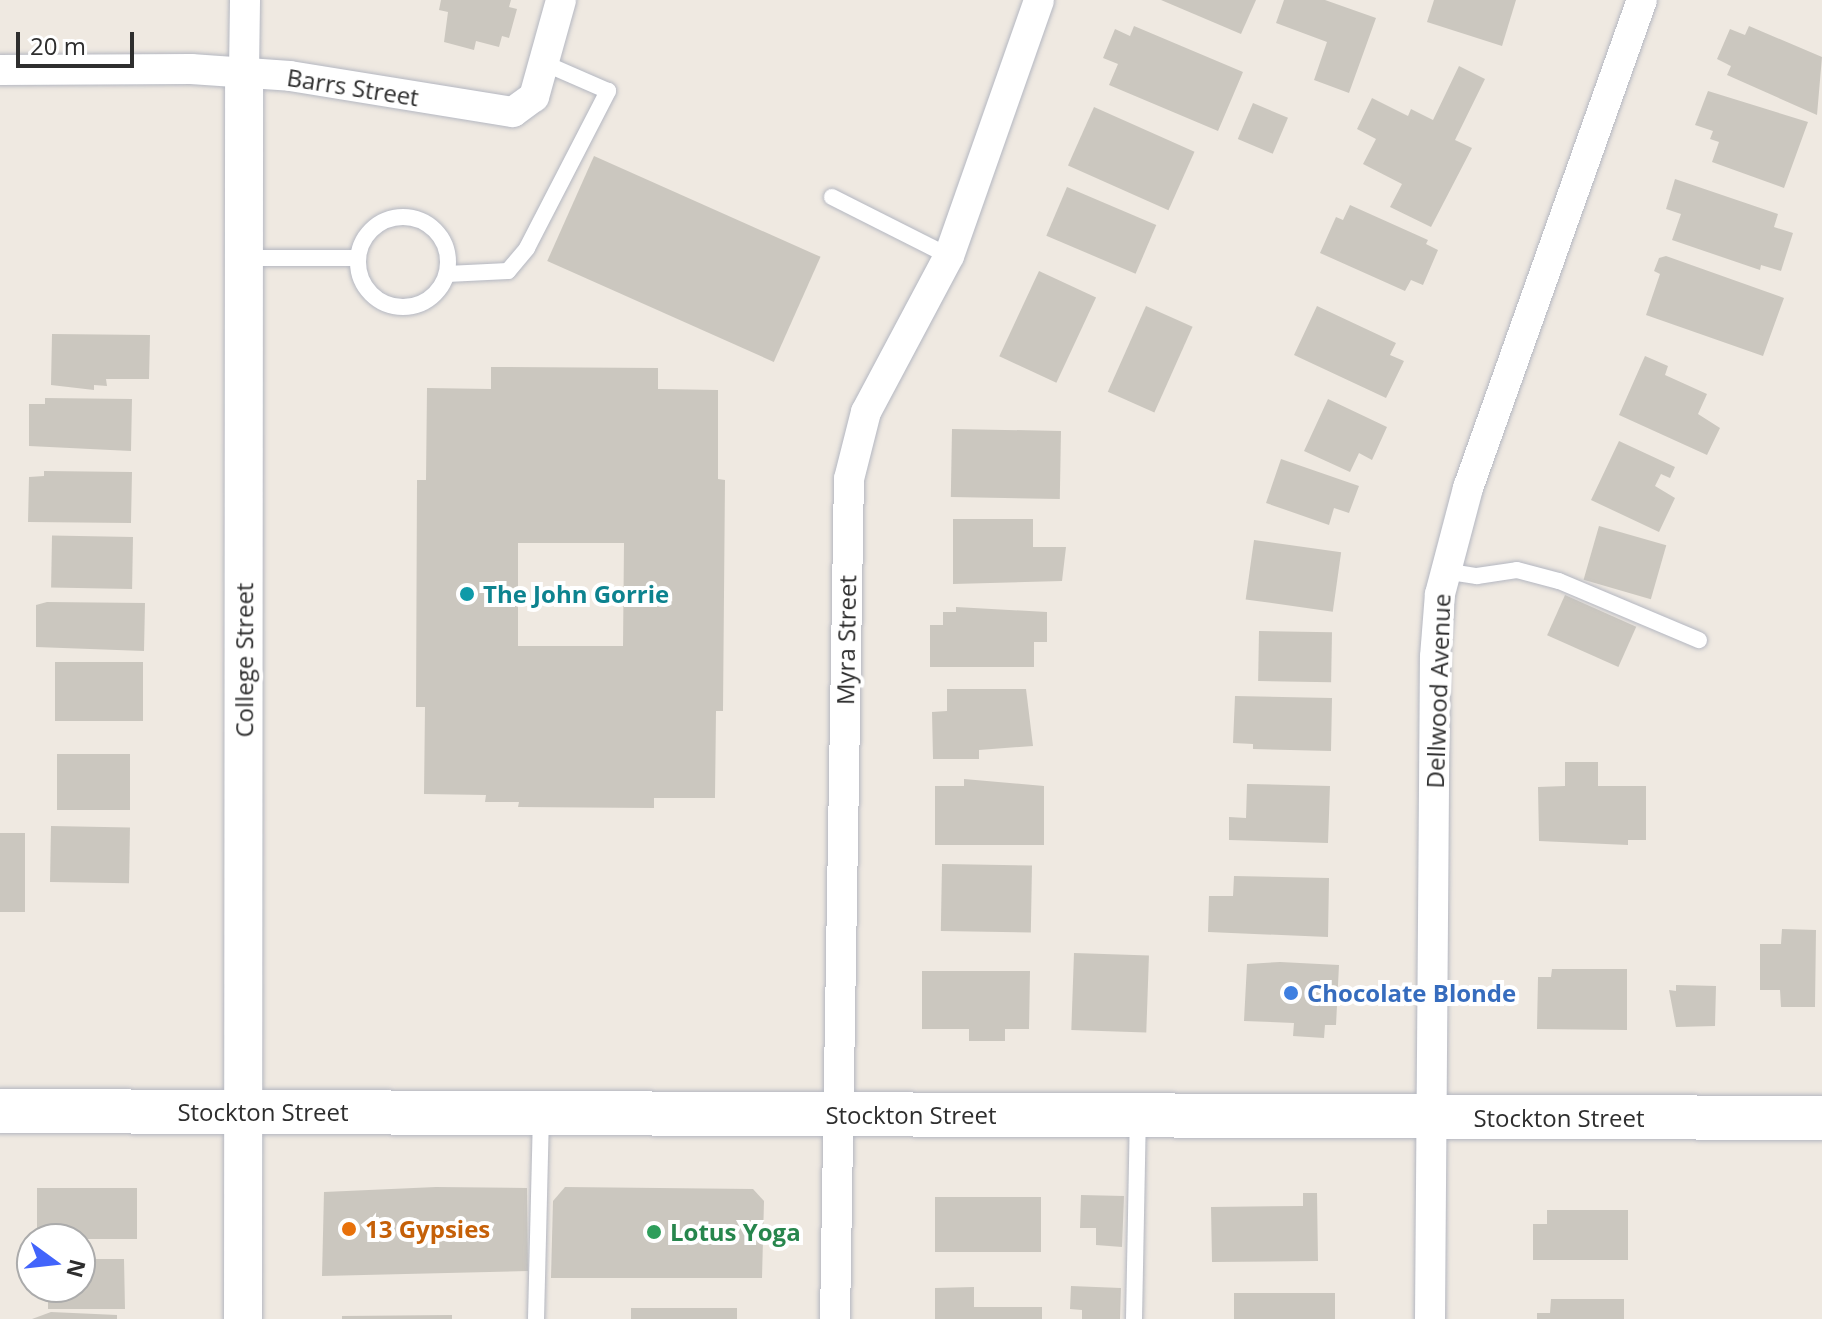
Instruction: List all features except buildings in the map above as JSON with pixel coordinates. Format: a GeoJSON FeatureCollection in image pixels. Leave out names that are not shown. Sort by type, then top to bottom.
{"type":"FeatureCollection","features":[{"type":"Feature","properties":{"kind":"main road","name":"Stockton Street"},"geometry":{"type":"LineString","coordinates":[[0,1111],[1822,1118]]}},
{"type":"Feature","properties":{"kind":"street","name":"College Street"},"geometry":{"type":"LineString","coordinates":[[243,1319],[242,258],[245,0]]}},
{"type":"Feature","properties":{"kind":"street"},"geometry":{"type":"LineString","coordinates":[[544,63],[561,0]]}},
{"type":"Feature","properties":{"kind":"street","name":"Myra Street"},"geometry":{"type":"LineString","coordinates":[[835,1319],[849,479],[866,412],[949,256],[1039,0]]}},
{"type":"Feature","properties":{"kind":"street","name":"Dellwood Avenue"},"geometry":{"type":"LineString","coordinates":[[1430,1319],[1435,657],[1444,571],[1468,488],[1642,0]]}},
{"type":"Feature","properties":{"kind":"street","name":"Barrs Street"},"geometry":{"type":"LineString","coordinates":[[0,70],[244,73],[513,112],[534,97],[544,63]]}},
{"type":"Feature","properties":{"kind":"lane"},"geometry":{"type":"LineString","coordinates":[[447,274],[508,271],[527,248],[608,91],[544,63]]}},
{"type":"Feature","properties":{"kind":"lane"},"geometry":{"type":"LineString","coordinates":[[832,197],[949,256]]}},
{"type":"Feature","properties":{"kind":"lane"},"geometry":{"type":"LineString","coordinates":[[396,217],[411,217],[436,232],[448,259],[447,274],[430,298],[402,307],[375,298],[365,287],[358,258],[370,231],[396,217]]}},
{"type":"Feature","properties":{"kind":"lane"},"geometry":{"type":"LineString","coordinates":[[242,258],[358,258]]}},
{"type":"Feature","properties":{"kind":"lane"},"geometry":{"type":"LineString","coordinates":[[1444,571],[1477,576],[1517,570],[1617,604],[1699,640]]}},
{"type":"Feature","properties":{"kind":"lane"},"geometry":{"type":"LineString","coordinates":[[536,1319],[542,1113]]}},
{"type":"Feature","properties":{"kind":"lane"},"geometry":{"type":"LineString","coordinates":[[1134,1319],[1138,1116]]}},
{"type":"Feature","properties":{"kind":"place","name":"The John Gorrie"},"geometry":{"type":"Point","coordinates":[467,594]}},
{"type":"Feature","properties":{"kind":"place","name":"Chocolate Blonde"},"geometry":{"type":"Point","coordinates":[1291,993]}},
{"type":"Feature","properties":{"kind":"place","name":"13 Gypsies"},"geometry":{"type":"Point","coordinates":[349,1229]}},
{"type":"Feature","properties":{"kind":"place","name":"Lotus Yoga"},"geometry":{"type":"Point","coordinates":[654,1232]}}]}
